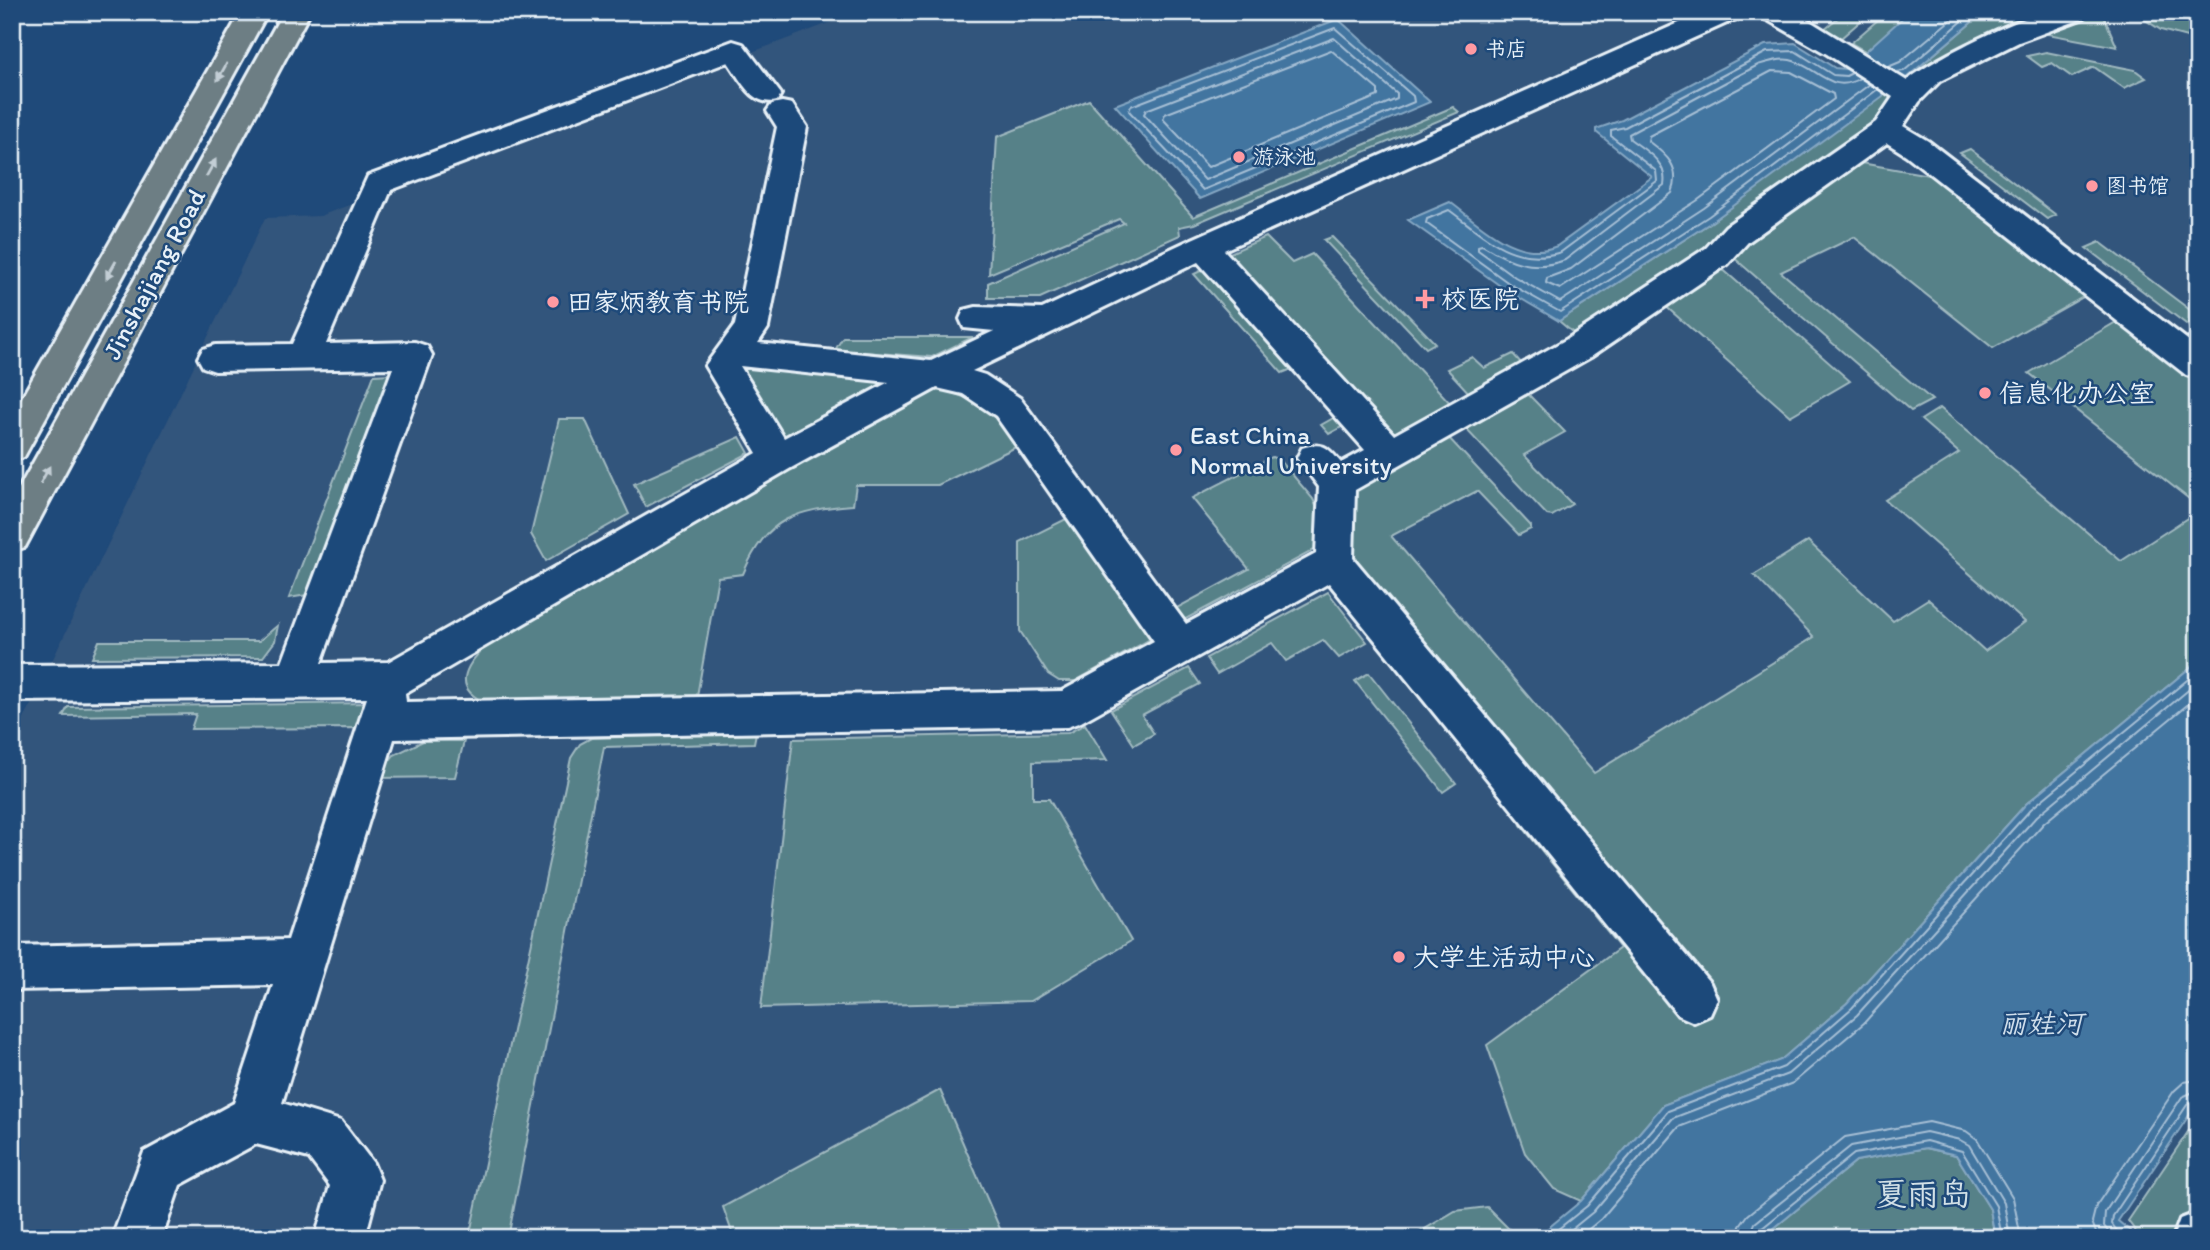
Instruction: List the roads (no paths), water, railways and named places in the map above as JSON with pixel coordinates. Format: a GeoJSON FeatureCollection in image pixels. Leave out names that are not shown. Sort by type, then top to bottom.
{"type":"FeatureCollection","features":[{"type":"Feature","properties":{"kind":"main road","name":"Jinshajiang Road"},"geometry":{"type":"LineString","coordinates":[[12,447],[255,12]]}},
{"type":"Feature","properties":{"kind":"main road","name":"Jinshajiang Road"},"geometry":{"type":"LineString","coordinates":[[12,536],[297,12]]}},
{"type":"Feature","properties":{"kind":"lane"},"geometry":{"type":"LineString","coordinates":[[12,683],[393,680],[778,457],[934,374],[1203,247],[1728,12]]}},
{"type":"Feature","properties":{"kind":"lane"},"geometry":{"type":"LineString","coordinates":[[1774,12],[1853,58],[1902,91]]}},
{"type":"Feature","properties":{"kind":"lane"},"geometry":{"type":"LineString","coordinates":[[1694,999],[1334,562],[1326,470],[1390,454],[1590,341],[1717,256],[1737,234],[1886,129],[1902,91],[2009,36],[2074,12]]}},
{"type":"Feature","properties":{"kind":"lane"},"geometry":{"type":"LineString","coordinates":[[304,356],[379,183],[733,50],[792,127],[751,328],[722,366],[778,457]]}},
{"type":"Feature","properties":{"kind":"lane"},"geometry":{"type":"LineString","coordinates":[[1886,129],[1917,148],[2198,366]]}},
{"type":"Feature","properties":{"kind":"lane"},"geometry":{"type":"LineString","coordinates":[[1203,247],[1390,454]]}},
{"type":"Feature","properties":{"kind":"lane"},"geometry":{"type":"LineString","coordinates":[[976,319],[1047,320]]}},
{"type":"Feature","properties":{"kind":"lane"},"geometry":{"type":"LineString","coordinates":[[733,353],[934,374],[974,384],[1008,407],[1180,646]]}},
{"type":"Feature","properties":{"kind":"lane"},"geometry":{"type":"LineString","coordinates":[[215,358],[415,355],[296,679]]}},
{"type":"Feature","properties":{"kind":"lane"},"geometry":{"type":"LineString","coordinates":[[380,721],[1068,709],[1334,562]]}},
{"type":"Feature","properties":{"kind":"lane"},"geometry":{"type":"LineString","coordinates":[[253,1119],[393,680]]}},
{"type":"Feature","properties":{"kind":"lane"},"geometry":{"type":"LineString","coordinates":[[12,968],[303,962]]}},
{"type":"Feature","properties":{"kind":"lane"},"geometry":{"type":"LineString","coordinates":[[137,1238],[161,1169],[253,1119],[324,1138],[356,1180],[340,1238]]}},
{"type":"Feature","properties":{"kind":"water"},"geometry":{"type":"Polygon","coordinates":[[[1909,12],[1984,12],[1906,78],[1892,83],[1883,96],[1713,221],[1559,321],[1506,290],[1408,220],[1450,202],[1499,239],[1513,245],[1542,250],[1557,246],[1652,177],[1596,132],[1596,129],[1622,120],[1765,45],[1795,43],[1835,68],[1846,69],[1909,12]]]}},
{"type":"Feature","properties":{"kind":"water","name":"游泳池"},"geometry":{"type":"Polygon","coordinates":[[[1338,19],[1430,102],[1200,199],[1115,105],[1338,19]]]}},
{"type":"Feature","properties":{"kind":"water","name":"丽娃河"},"geometry":{"type":"Polygon","coordinates":[[[2198,661],[2198,1102],[2118,1221],[2130,1231],[2129,1238],[1995,1238],[1990,1209],[1956,1155],[1926,1148],[1856,1161],[1762,1238],[1536,1238],[1581,1201],[1663,1105],[1781,1060],[1847,1003],[2026,804],[2198,661]]]}},
{"type":"Feature","properties":{"kind":"place","name":"书店"},"geometry":{"type":"Point","coordinates":[1471,49]}},
{"type":"Feature","properties":{"kind":"place","name":"游泳池"},"geometry":{"type":"Point","coordinates":[1239,157]}},
{"type":"Feature","properties":{"kind":"place","name":"图书馆"},"geometry":{"type":"Point","coordinates":[2092,186]}},
{"type":"Feature","properties":{"kind":"place","name":"校医院"},"geometry":{"type":"Point","coordinates":[1425,299]}},
{"type":"Feature","properties":{"kind":"place","name":"田家炳教育书院"},"geometry":{"type":"Point","coordinates":[553,302]}},
{"type":"Feature","properties":{"kind":"place","name":"信息化办公室"},"geometry":{"type":"Point","coordinates":[1985,393]}},
{"type":"Feature","properties":{"kind":"place","name":"East China Normal University"},"geometry":{"type":"Point","coordinates":[1176,450]}},
{"type":"Feature","properties":{"kind":"place","name":"大学生活动中心"},"geometry":{"type":"Point","coordinates":[1399,957]}},
{"type":"Feature","properties":{"kind":"park label","name":"夏雨岛"},"geometry":{"type":"Point","coordinates":[1923,1194]}}]}
